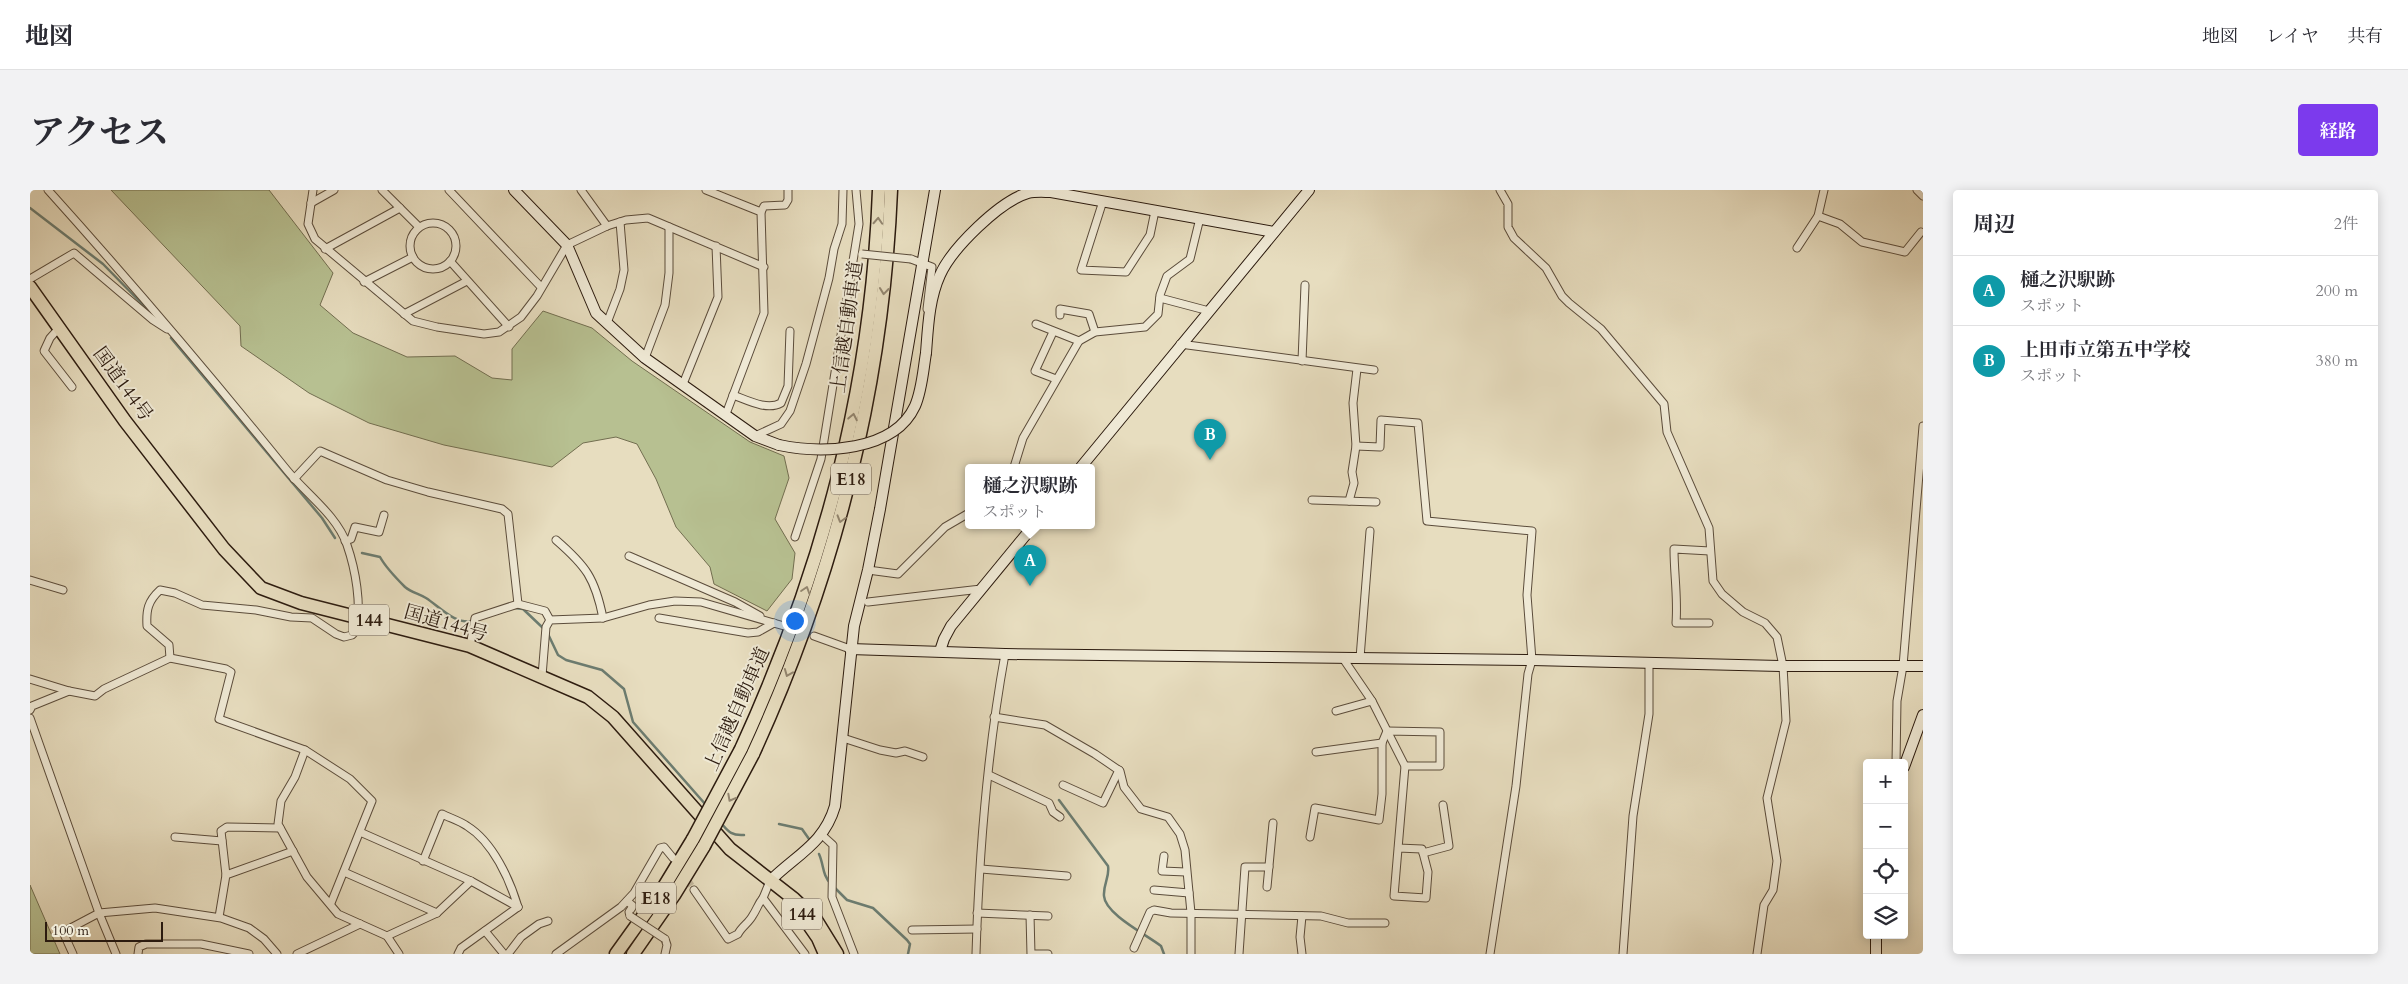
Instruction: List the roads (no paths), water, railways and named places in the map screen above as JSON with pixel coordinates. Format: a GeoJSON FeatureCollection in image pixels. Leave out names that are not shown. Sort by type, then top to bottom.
{"type":"FeatureCollection","features":[{"type":"Feature","properties":{"kind":"highway","name":"上信越自動車道"},"geometry":{"type":"LineString","coordinates":[[633,954],[674,896],[704,846],[747,751],[819,552],[836,490],[864,352],[876,257],[879,190]]}},
{"type":"Feature","properties":{"kind":"highway","name":"上信越自動車道"},"geometry":{"type":"LineString","coordinates":[[616,954],[662,890],[747,751],[787,678],[814,604],[833,545],[858,452],[883,305],[891,190]]}},
{"type":"Feature","properties":{"kind":"highway","name":"国道144号"},"geometry":{"type":"LineString","coordinates":[[30,287],[131,428],[245,573],[261,588],[275,594],[359,618],[470,646],[542,676],[588,698],[606,712],[718,837],[816,920],[837,954]]}},
{"type":"Feature","properties":{"kind":"highway","name":"国道144号"},"geometry":{"type":"LineString","coordinates":[[770,881],[799,910],[818,938],[825,954]]}},
{"type":"Feature","properties":{"kind":"street"},"geometry":{"type":"LineString","coordinates":[[48,190],[174,334],[294,479],[337,526],[345,541],[356,584],[359,618],[357,630],[352,635],[344,637],[336,634],[312,618],[292,617],[256,610],[202,606],[175,593],[160,590],[152,598],[146,612],[147,626],[169,645],[170,658]]}},
{"type":"Feature","properties":{"kind":"street"},"geometry":{"type":"LineString","coordinates":[[313,190],[308,224],[315,239],[325,249],[413,322],[458,331],[484,334],[499,332],[509,327],[521,317],[567,245],[607,226],[620,222],[648,218],[764,267]]}},
{"type":"Feature","properties":{"kind":"street"},"geometry":{"type":"LineString","coordinates":[[311,203],[334,190]]}},
{"type":"Feature","properties":{"kind":"street"},"geometry":{"type":"LineString","coordinates":[[382,190],[419,227]]}},
{"type":"Feature","properties":{"kind":"street"},"geometry":{"type":"LineString","coordinates":[[449,190],[541,287]]}},
{"type":"Feature","properties":{"kind":"street"},"geometry":{"type":"LineString","coordinates":[[514,190],[567,245],[596,313],[645,358],[755,436],[780,445],[812,449],[864,445],[880,440],[898,430],[915,406],[926,354],[929,317],[939,276],[947,261],[964,240],[1007,204],[1028,193],[1040,192],[1102,201],[1274,232]]}},
{"type":"Feature","properties":{"kind":"street"},"geometry":{"type":"LineString","coordinates":[[581,190],[607,226]]}},
{"type":"Feature","properties":{"kind":"street"},"geometry":{"type":"LineString","coordinates":[[706,190],[761,212]]}},
{"type":"Feature","properties":{"kind":"street"},"geometry":{"type":"LineString","coordinates":[[726,414],[764,313],[761,212],[764,206],[785,205],[788,200],[788,190]]}},
{"type":"Feature","properties":{"kind":"street"},"geometry":{"type":"LineString","coordinates":[[755,436],[781,424],[790,411],[806,364],[829,278],[834,249],[842,224],[843,190]]}},
{"type":"Feature","properties":{"kind":"street"},"geometry":{"type":"LineString","coordinates":[[795,537],[821,459],[858,254],[859,224],[856,190]]}},
{"type":"Feature","properties":{"kind":"street"},"geometry":{"type":"LineString","coordinates":[[694,890],[728,939],[738,934],[742,926],[753,916],[756,906],[763,898],[770,881],[822,835],[830,822],[834,806],[843,738],[850,648],[868,570],[935,190]]}},
{"type":"Feature","properties":{"kind":"street"},"geometry":{"type":"LineString","coordinates":[[1083,464],[1180,344],[1309,190]]}},
{"type":"Feature","properties":{"kind":"street"},"geometry":{"type":"LineString","coordinates":[[1500,190],[1508,204],[1508,227],[1514,238],[1546,268],[1562,296],[1602,329],[1664,404],[1670,439],[1709,528],[1713,581],[1722,594],[1743,612],[1765,623],[1778,637],[1783,666],[1786,721],[1767,798],[1778,861],[1773,890],[1764,905],[1757,954]]}},
{"type":"Feature","properties":{"kind":"street"},"geometry":{"type":"LineString","coordinates":[[1797,248],[1818,216],[1824,190]]}},
{"type":"Feature","properties":{"kind":"street"},"geometry":{"type":"LineString","coordinates":[[1917,190],[1923,196]]}},
{"type":"Feature","properties":{"kind":"street"},"geometry":{"type":"LineString","coordinates":[[1102,201],[1081,270],[1126,272],[1150,235],[1155,211]]}},
{"type":"Feature","properties":{"kind":"street"},"geometry":{"type":"LineString","coordinates":[[325,249],[400,208]]}},
{"type":"Feature","properties":{"kind":"street"},"geometry":{"type":"LineString","coordinates":[[1818,216],[1840,224],[1862,242],[1905,252],[1922,231]]}},
{"type":"Feature","properties":{"kind":"street"},"geometry":{"type":"LineString","coordinates":[[1015,464],[1023,438],[1079,341],[1095,332],[1145,327],[1158,314],[1160,298],[1167,276],[1190,259],[1200,218]]}},
{"type":"Feature","properties":{"kind":"street"},"geometry":{"type":"LineString","coordinates":[[607,323],[620,289],[624,270],[620,222]]}},
{"type":"Feature","properties":{"kind":"street"},"geometry":{"type":"LineString","coordinates":[[436,224],[444,225],[450,231],[455,239],[455,247],[450,262],[442,266],[427,268],[420,265],[413,257],[410,245],[412,237],[419,227],[436,224]]}},
{"type":"Feature","properties":{"kind":"street"},"geometry":{"type":"LineString","coordinates":[[645,358],[665,305],[669,273],[669,227]]}},
{"type":"Feature","properties":{"kind":"street"},"geometry":{"type":"LineString","coordinates":[[683,384],[718,297],[716,246]]}},
{"type":"Feature","properties":{"kind":"street"},"geometry":{"type":"LineString","coordinates":[[30,279],[74,253],[153,320],[174,334]]}},
{"type":"Feature","properties":{"kind":"street"},"geometry":{"type":"LineString","coordinates":[[858,254],[911,259],[932,267],[926,304],[929,317]]}},
{"type":"Feature","properties":{"kind":"street"},"geometry":{"type":"LineString","coordinates":[[364,282],[413,257]]}},
{"type":"Feature","properties":{"kind":"street"},"geometry":{"type":"LineString","coordinates":[[450,262],[509,327]]}},
{"type":"Feature","properties":{"kind":"street"},"geometry":{"type":"LineString","coordinates":[[404,314],[467,281]]}},
{"type":"Feature","properties":{"kind":"street"},"geometry":{"type":"LineString","coordinates":[[1302,361],[1305,285]]}},
{"type":"Feature","properties":{"kind":"street"},"geometry":{"type":"LineString","coordinates":[[1160,298],[1208,311]]}},
{"type":"Feature","properties":{"kind":"street"},"geometry":{"type":"LineString","coordinates":[[1060,315],[1060,309],[1089,314],[1095,332]]}},
{"type":"Feature","properties":{"kind":"street"},"geometry":{"type":"LineString","coordinates":[[1036,324],[1079,341]]}},
{"type":"Feature","properties":{"kind":"street"},"geometry":{"type":"LineString","coordinates":[[59,328],[50,338],[44,350],[72,387]]}},
{"type":"Feature","properties":{"kind":"street"},"geometry":{"type":"LineString","coordinates":[[733,395],[775,407],[781,404],[788,386],[790,331]]}},
{"type":"Feature","properties":{"kind":"street"},"geometry":{"type":"LineString","coordinates":[[1053,332],[1035,371],[1056,379]]}},
{"type":"Feature","properties":{"kind":"street"},"geometry":{"type":"LineString","coordinates":[[1180,344],[1374,370]]}},
{"type":"Feature","properties":{"kind":"street"},"geometry":{"type":"LineString","coordinates":[[1349,501],[1354,483],[1352,472],[1356,446],[1353,403],[1357,369]]}},
{"type":"Feature","properties":{"kind":"street"},"geometry":{"type":"LineString","coordinates":[[1356,446],[1380,447],[1381,420],[1418,423],[1427,521],[1532,531],[1527,596],[1532,660],[1528,674],[1516,786],[1490,954]]}},
{"type":"Feature","properties":{"kind":"street"},"geometry":{"type":"LineString","coordinates":[[1896,759],[1897,701],[1903,666],[1923,426]]}},
{"type":"Feature","properties":{"kind":"street"},"geometry":{"type":"LineString","coordinates":[[294,479],[320,451],[387,480],[428,492],[502,509],[508,514],[518,604]]}},
{"type":"Feature","properties":{"kind":"street"},"geometry":{"type":"LineString","coordinates":[[1312,500],[1376,502]]}},
{"type":"Feature","properties":{"kind":"street"},"geometry":{"type":"LineString","coordinates":[[345,541],[351,539],[355,527],[379,532],[384,515]]}},
{"type":"Feature","properties":{"kind":"street"},"geometry":{"type":"LineString","coordinates":[[868,570],[898,574],[945,527],[965,515]]}},
{"type":"Feature","properties":{"kind":"street"},"geometry":{"type":"LineString","coordinates":[[940,651],[951,626],[1031,529]]}},
{"type":"Feature","properties":{"kind":"street"},"geometry":{"type":"LineString","coordinates":[[1360,658],[1370,531]]}},
{"type":"Feature","properties":{"kind":"street"},"geometry":{"type":"LineString","coordinates":[[556,540],[582,564],[590,575],[596,586],[603,618]]}},
{"type":"Feature","properties":{"kind":"street"},"geometry":{"type":"LineString","coordinates":[[1709,623],[1676,623],[1678,601],[1674,582],[1674,549],[1710,551]]}},
{"type":"Feature","properties":{"kind":"street"},"geometry":{"type":"LineString","coordinates":[[630,556],[735,602],[774,623]]}},
{"type":"Feature","properties":{"kind":"street"},"geometry":{"type":"LineString","coordinates":[[30,580],[63,590]]}},
{"type":"Feature","properties":{"kind":"street"},"geometry":{"type":"LineString","coordinates":[[868,602],[981,589]]}},
{"type":"Feature","properties":{"kind":"street"},"geometry":{"type":"LineString","coordinates":[[550,620],[603,618],[649,605],[675,601],[701,602],[784,626]]}},
{"type":"Feature","properties":{"kind":"street"},"geometry":{"type":"LineString","coordinates":[[470,646],[475,620],[518,604],[545,611],[550,620]]}},
{"type":"Feature","properties":{"kind":"street"},"geometry":{"type":"LineString","coordinates":[[659,618],[748,633],[758,632],[774,623]]}},
{"type":"Feature","properties":{"kind":"street"},"geometry":{"type":"LineString","coordinates":[[542,676],[546,651],[545,630],[550,620]]}},
{"type":"Feature","properties":{"kind":"street"},"geometry":{"type":"LineString","coordinates":[[814,636],[850,648],[1005,654],[1532,660],[1783,666],[1923,666]]}},
{"type":"Feature","properties":{"kind":"street"},"geometry":{"type":"LineString","coordinates":[[976,954],[980,869],[994,717],[1005,654]]}},
{"type":"Feature","properties":{"kind":"street"},"geometry":{"type":"LineString","coordinates":[[30,678],[69,691],[95,696],[104,689],[170,658],[226,669],[231,672],[219,719],[305,750],[350,779],[372,801],[331,903]]}},
{"type":"Feature","properties":{"kind":"street"},"geometry":{"type":"LineString","coordinates":[[1342,658],[1372,701],[1405,766],[1398,848],[1394,896],[1426,898],[1428,872],[1422,849],[1398,848]]}},
{"type":"Feature","properties":{"kind":"street"},"geometry":{"type":"LineString","coordinates":[[1623,954],[1633,816],[1648,714],[1649,663]]}},
{"type":"Feature","properties":{"kind":"street"},"geometry":{"type":"LineString","coordinates":[[31,707],[69,691]]}},
{"type":"Feature","properties":{"kind":"street"},"geometry":{"type":"LineString","coordinates":[[1336,711],[1372,701]]}},
{"type":"Feature","properties":{"kind":"street"},"geometry":{"type":"LineString","coordinates":[[1907,759],[1923,715]]}},
{"type":"Feature","properties":{"kind":"street"},"geometry":{"type":"LineString","coordinates":[[994,717],[1046,725],[1119,770],[1124,787],[1141,809],[1168,817],[1180,834],[1185,850],[1192,912],[1191,954]]}},
{"type":"Feature","properties":{"kind":"street"},"geometry":{"type":"LineString","coordinates":[[30,718],[99,913],[116,954]]}},
{"type":"Feature","properties":{"kind":"street"},"geometry":{"type":"LineString","coordinates":[[1310,837],[1315,808],[1378,820],[1382,794],[1382,743],[1387,731]]}},
{"type":"Feature","properties":{"kind":"street"},"geometry":{"type":"LineString","coordinates":[[1387,731],[1440,732],[1440,766],[1405,766]]}},
{"type":"Feature","properties":{"kind":"street"},"geometry":{"type":"LineString","coordinates":[[843,738],[880,750],[896,753],[905,751],[923,757]]}},
{"type":"Feature","properties":{"kind":"street"},"geometry":{"type":"LineString","coordinates":[[1316,752],[1382,743]]}},
{"type":"Feature","properties":{"kind":"street"},"geometry":{"type":"LineString","coordinates":[[305,750],[296,777],[280,801],[278,824],[307,877],[331,903],[338,914],[387,936],[399,954]]}},
{"type":"Feature","properties":{"kind":"street"},"geometry":{"type":"LineString","coordinates":[[1892,759],[1896,754]]}},
{"type":"Feature","properties":{"kind":"street"},"geometry":{"type":"LineString","coordinates":[[1063,785],[1103,803],[1119,770]]}},
{"type":"Feature","properties":{"kind":"street"},"geometry":{"type":"LineString","coordinates":[[989,774],[1049,803],[1053,812],[1060,817]]}},
{"type":"Feature","properties":{"kind":"street"},"geometry":{"type":"LineString","coordinates":[[1424,853],[1449,846],[1443,805]]}},
{"type":"Feature","properties":{"kind":"street"},"geometry":{"type":"LineString","coordinates":[[424,861],[442,814],[468,826],[481,839],[510,879],[518,907]]}},
{"type":"Feature","properties":{"kind":"street"},"geometry":{"type":"LineString","coordinates":[[1267,887],[1273,823]]}},
{"type":"Feature","properties":{"kind":"street"},"geometry":{"type":"LineString","coordinates":[[219,917],[226,875],[221,832],[227,828],[280,828]]}},
{"type":"Feature","properties":{"kind":"street"},"geometry":{"type":"LineString","coordinates":[[360,832],[471,881],[518,907]]}},
{"type":"Feature","properties":{"kind":"street"},"geometry":{"type":"LineString","coordinates":[[822,835],[833,845],[832,897],[854,954]]}},
{"type":"Feature","properties":{"kind":"street"},"geometry":{"type":"LineString","coordinates":[[175,837],[222,841]]}},
{"type":"Feature","properties":{"kind":"street"},"geometry":{"type":"LineString","coordinates":[[556,954],[627,901],[634,893],[660,848],[664,847],[673,858]]}},
{"type":"Feature","properties":{"kind":"street"},"geometry":{"type":"LineString","coordinates":[[226,875],[293,851]]}},
{"type":"Feature","properties":{"kind":"street"},"geometry":{"type":"LineString","coordinates":[[1164,856],[1162,871],[1186,872]]}},
{"type":"Feature","properties":{"kind":"street"},"geometry":{"type":"LineString","coordinates":[[1239,954],[1245,867],[1269,867]]}},
{"type":"Feature","properties":{"kind":"street"},"geometry":{"type":"LineString","coordinates":[[980,869],[1067,876]]}},
{"type":"Feature","properties":{"kind":"street"},"geometry":{"type":"LineString","coordinates":[[344,872],[437,913]]}},
{"type":"Feature","properties":{"kind":"street"},"geometry":{"type":"LineString","coordinates":[[387,936],[437,913],[471,881]]}},
{"type":"Feature","properties":{"kind":"street"},"geometry":{"type":"LineString","coordinates":[[1154,890],[1189,893]]}},
{"type":"Feature","properties":{"kind":"street"},"geometry":{"type":"LineString","coordinates":[[763,898],[805,954]]}},
{"type":"Feature","properties":{"kind":"street"},"geometry":{"type":"LineString","coordinates":[[627,901],[633,906],[629,912],[630,916],[665,939],[667,945],[665,954]]}},
{"type":"Feature","properties":{"kind":"street"},"geometry":{"type":"LineString","coordinates":[[458,954],[460,948],[518,907]]}},
{"type":"Feature","properties":{"kind":"street"},"geometry":{"type":"LineString","coordinates":[[73,954],[63,932],[99,913],[155,908],[219,917],[249,928],[264,939],[277,954]]}},
{"type":"Feature","properties":{"kind":"street"},"geometry":{"type":"LineString","coordinates":[[1134,948],[1150,912],[1154,910],[1171,913],[1321,916],[1348,923],[1385,923]]}},
{"type":"Feature","properties":{"kind":"street"},"geometry":{"type":"LineString","coordinates":[[977,913],[1048,916]]}},
{"type":"Feature","properties":{"kind":"street"},"geometry":{"type":"LineString","coordinates":[[1030,915],[1031,954],[1048,954]]}},
{"type":"Feature","properties":{"kind":"street"},"geometry":{"type":"LineString","coordinates":[[1302,916],[1300,937],[1302,954]]}},
{"type":"Feature","properties":{"kind":"street"},"geometry":{"type":"LineString","coordinates":[[485,931],[506,954],[521,937],[539,924],[548,921]]}},
{"type":"Feature","properties":{"kind":"street"},"geometry":{"type":"LineString","coordinates":[[297,954],[360,924]]}},
{"type":"Feature","properties":{"kind":"street"},"geometry":{"type":"LineString","coordinates":[[912,930],[977,929]]}},
{"type":"Feature","properties":{"kind":"street"},"geometry":{"type":"LineString","coordinates":[[1876,939],[1876,954]]}},
{"type":"Feature","properties":{"kind":"street"},"geometry":{"type":"LineString","coordinates":[[138,954],[140,947],[146,944],[201,944],[249,954]]}},
{"type":"Feature","properties":{"kind":"waterway"},"geometry":{"type":"LineString","coordinates":[[30,208],[103,264],[151,313]]}},
{"type":"Feature","properties":{"kind":"waterway"},"geometry":{"type":"LineString","coordinates":[[171,338],[322,518],[335,538]]}},
{"type":"Feature","properties":{"kind":"waterway"},"geometry":{"type":"LineString","coordinates":[[362,553],[380,557],[388,569],[405,587],[426,598],[454,618],[466,622],[473,621]]}},
{"type":"Feature","properties":{"kind":"waterway"},"geometry":{"type":"LineString","coordinates":[[514,608],[523,609],[543,628]]}},
{"type":"Feature","properties":{"kind":"waterway"},"geometry":{"type":"LineString","coordinates":[[548,634],[558,655],[566,660],[602,670],[624,689],[633,722],[706,805]]}},
{"type":"Feature","properties":{"kind":"waterway"},"geometry":{"type":"LineString","coordinates":[[1059,800],[1108,866],[1104,892],[1106,903],[1119,917],[1161,946],[1164,954]]}},
{"type":"Feature","properties":{"kind":"waterway"},"geometry":{"type":"LineString","coordinates":[[721,823],[733,834],[744,835]]}},
{"type":"Feature","properties":{"kind":"waterway"},"geometry":{"type":"LineString","coordinates":[[779,824],[802,829],[809,839]]}},
{"type":"Feature","properties":{"kind":"waterway"},"geometry":{"type":"LineString","coordinates":[[819,854],[828,881],[831,884]]}},
{"type":"Feature","properties":{"kind":"waterway"},"geometry":{"type":"LineString","coordinates":[[835,888],[847,900],[873,908],[907,940],[910,944],[908,954]]}},
{"type":"Feature","properties":{"kind":"tunnel"},"geometry":{"type":"LineString","coordinates":[[676,862],[694,890]]}},
{"type":"Feature","properties":{"kind":"place","name":"上田市立第五中学校"},"geometry":{"type":"Point","coordinates":[1210,460]}},
{"type":"Feature","properties":{"kind":"place","name":"樋之沢駅跡"},"geometry":{"type":"Point","coordinates":[1030,586]}}]}
